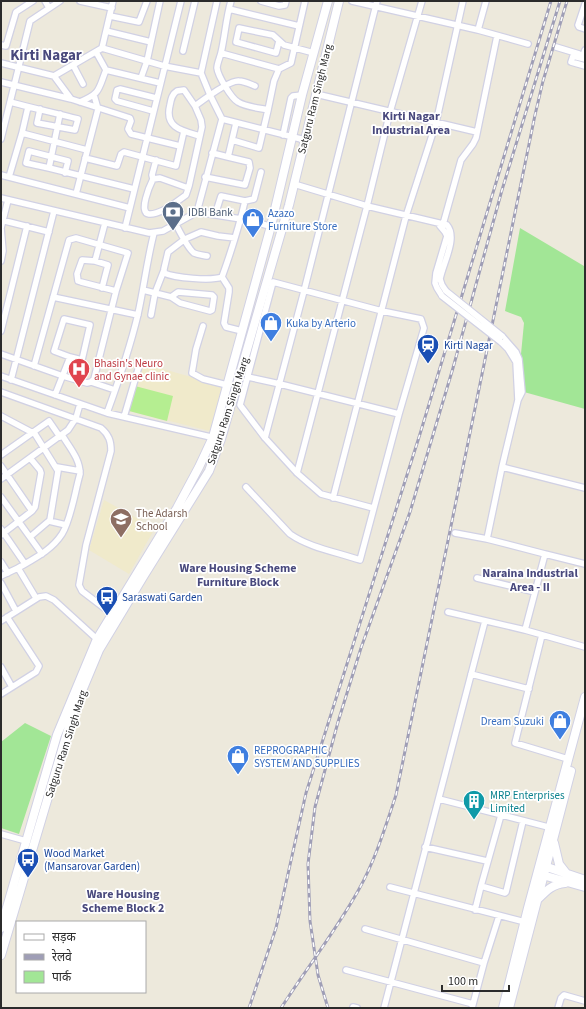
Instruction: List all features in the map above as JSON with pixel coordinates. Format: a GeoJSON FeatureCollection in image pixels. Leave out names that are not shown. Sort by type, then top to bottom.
{"type":"FeatureCollection","features":[{"type":"Feature","properties":{"kind":"main road","name":"Satguru Ram Singh Marg"},"geometry":{"type":"LineString","coordinates":[[1,956],[74,710],[99,642],[138,584],[209,471],[227,385],[271,226],[302,95],[328,1]]}},
{"type":"Feature","properties":{"kind":"main road","name":"Satguru Ram Singh Marg"},"geometry":{"type":"LineString","coordinates":[[1,928],[57,735],[112,614],[177,508],[199,467],[217,438],[270,281],[339,1]]}},
{"type":"Feature","properties":{"kind":"main road"},"geometry":{"type":"LineString","coordinates":[[509,1008],[528,924],[537,901],[543,865],[585,697]]}},
{"type":"Feature","properties":{"kind":"main road"},"geometry":{"type":"LineString","coordinates":[[569,763],[585,718]]}},
{"type":"Feature","properties":{"kind":"main road"},"geometry":{"type":"LineString","coordinates":[[553,829],[559,864],[566,873]]}},
{"type":"Feature","properties":{"kind":"main road"},"geometry":{"type":"LineString","coordinates":[[543,865],[554,838]]}},
{"type":"Feature","properties":{"kind":"main road"},"geometry":{"type":"LineString","coordinates":[[543,865],[585,880]]}},
{"type":"Feature","properties":{"kind":"main road"},"geometry":{"type":"LineString","coordinates":[[541,875],[585,887]]}},
{"type":"Feature","properties":{"kind":"main road"},"geometry":{"type":"LineString","coordinates":[[503,1008],[541,875]]}},
{"type":"Feature","properties":{"kind":"main road"},"geometry":{"type":"LineString","coordinates":[[537,901],[547,890],[556,884],[572,883]]}},
{"type":"Feature","properties":{"kind":"street"},"geometry":{"type":"LineString","coordinates":[[1,45],[6,46],[16,12],[33,1]]}},
{"type":"Feature","properties":{"kind":"street"},"geometry":{"type":"LineString","coordinates":[[45,1],[49,8]]}},
{"type":"Feature","properties":{"kind":"street"},"geometry":{"type":"LineString","coordinates":[[1,140],[30,21],[60,1]]}},
{"type":"Feature","properties":{"kind":"street"},"geometry":{"type":"LineString","coordinates":[[80,1],[112,8]]}},
{"type":"Feature","properties":{"kind":"street"},"geometry":{"type":"LineString","coordinates":[[54,76],[102,48],[113,1]]}},
{"type":"Feature","properties":{"kind":"street"},"geometry":{"type":"LineString","coordinates":[[110,16],[139,22],[147,1]]}},
{"type":"Feature","properties":{"kind":"street"},"geometry":{"type":"LineString","coordinates":[[141,78],[147,61],[160,1]]}},
{"type":"Feature","properties":{"kind":"street"},"geometry":{"type":"LineString","coordinates":[[125,228],[181,1]]}},
{"type":"Feature","properties":{"kind":"street"},"geometry":{"type":"LineString","coordinates":[[183,51],[195,1]]}},
{"type":"Feature","properties":{"kind":"street"},"geometry":{"type":"LineString","coordinates":[[196,212],[222,119],[201,73],[217,1]]}},
{"type":"Feature","properties":{"kind":"street"},"geometry":{"type":"LineString","coordinates":[[232,1],[217,68],[225,86],[232,97],[238,102],[268,110]]}},
{"type":"Feature","properties":{"kind":"street"},"geometry":{"type":"LineString","coordinates":[[261,1],[279,6],[285,5],[286,1]]}},
{"type":"Feature","properties":{"kind":"street"},"geometry":{"type":"LineString","coordinates":[[232,140],[259,148],[274,81],[279,69],[291,63],[305,1]]}},
{"type":"Feature","properties":{"kind":"street"},"geometry":{"type":"LineString","coordinates":[[352,1],[376,4],[418,17],[478,30],[528,44]]}},
{"type":"Feature","properties":{"kind":"street"},"geometry":{"type":"LineString","coordinates":[[297,473],[343,300],[390,112],[422,1]]}},
{"type":"Feature","properties":{"kind":"street"},"geometry":{"type":"LineString","coordinates":[[333,498],[406,216],[436,123],[463,1]]}},
{"type":"Feature","properties":{"kind":"street"},"geometry":{"type":"LineString","coordinates":[[478,30],[486,1]]}},
{"type":"Feature","properties":{"kind":"street"},"geometry":{"type":"LineString","coordinates":[[265,438],[304,291],[376,4]]}},
{"type":"Feature","properties":{"kind":"street"},"geometry":{"type":"LineString","coordinates":[[585,4],[578,26],[585,29]]}},
{"type":"Feature","properties":{"kind":"street"},"geometry":{"type":"LineString","coordinates":[[229,9],[299,26]]}},
{"type":"Feature","properties":{"kind":"street"},"geometry":{"type":"LineString","coordinates":[[279,41],[276,53],[236,42],[239,28],[273,35],[284,45],[314,52]]}},
{"type":"Feature","properties":{"kind":"street"},"geometry":{"type":"LineString","coordinates":[[106,31],[151,42]]}},
{"type":"Feature","properties":{"kind":"street"},"geometry":{"type":"LineString","coordinates":[[497,36],[477,132],[473,144],[461,160],[441,225],[447,236],[436,273],[435,283],[437,288],[501,342],[508,350],[516,362],[518,400]]}},
{"type":"Feature","properties":{"kind":"street"},"geometry":{"type":"LineString","coordinates":[[556,47],[584,56]]}},
{"type":"Feature","properties":{"kind":"street"},"geometry":{"type":"LineString","coordinates":[[102,48],[164,66],[201,73]]}},
{"type":"Feature","properties":{"kind":"street"},"geometry":{"type":"LineString","coordinates":[[96,52],[106,70],[160,83]]}},
{"type":"Feature","properties":{"kind":"street"},"geometry":{"type":"LineString","coordinates":[[221,53],[279,69]]}},
{"type":"Feature","properties":{"kind":"street"},"geometry":{"type":"LineString","coordinates":[[584,56],[573,56],[571,62],[585,66]]}},
{"type":"Feature","properties":{"kind":"street"},"geometry":{"type":"LineString","coordinates":[[1,63],[54,76],[71,99]]}},
{"type":"Feature","properties":{"kind":"street"},"geometry":{"type":"LineString","coordinates":[[73,65],[83,84]]}},
{"type":"Feature","properties":{"kind":"street"},"geometry":{"type":"LineString","coordinates":[[80,102],[98,92],[106,70]]}},
{"type":"Feature","properties":{"kind":"street"},"geometry":{"type":"LineString","coordinates":[[194,106],[234,81],[255,86]]}},
{"type":"Feature","properties":{"kind":"street"},"geometry":{"type":"LineString","coordinates":[[1,82],[71,99],[98,109],[130,118],[131,121],[128,129],[129,133],[180,146]]}},
{"type":"Feature","properties":{"kind":"street"},"geometry":{"type":"LineString","coordinates":[[153,111],[117,101],[115,99],[117,90],[120,89],[156,98]]}},
{"type":"Feature","properties":{"kind":"street"},"geometry":{"type":"LineString","coordinates":[[156,160],[152,175],[154,179],[150,186],[144,207],[145,212],[149,214],[168,208],[186,195],[188,188],[200,136],[202,127],[202,120],[184,90],[174,92],[169,108],[171,122],[175,127],[184,132],[200,136]]}},
{"type":"Feature","properties":{"kind":"street"},"geometry":{"type":"LineString","coordinates":[[316,94],[477,132]]}},
{"type":"Feature","properties":{"kind":"street"},"geometry":{"type":"LineString","coordinates":[[76,194],[98,109],[94,95]]}},
{"type":"Feature","properties":{"kind":"street"},"geometry":{"type":"LineString","coordinates":[[283,135],[291,98],[302,95]]}},
{"type":"Feature","properties":{"kind":"street"},"geometry":{"type":"LineString","coordinates":[[10,102],[78,119],[75,130],[37,124],[40,110]]}},
{"type":"Feature","properties":{"kind":"street"},"geometry":{"type":"LineString","coordinates":[[9,177],[28,107]]}},
{"type":"Feature","properties":{"kind":"street"},"geometry":{"type":"LineString","coordinates":[[49,168],[50,157],[60,114]]}},
{"type":"Feature","properties":{"kind":"street"},"geometry":{"type":"LineString","coordinates":[[222,119],[305,140]]}},
{"type":"Feature","properties":{"kind":"street"},"geometry":{"type":"LineString","coordinates":[[228,156],[236,123]]}},
{"type":"Feature","properties":{"kind":"street"},"geometry":{"type":"LineString","coordinates":[[85,158],[117,166],[122,152],[176,166],[184,132]]}},
{"type":"Feature","properties":{"kind":"street"},"geometry":{"type":"LineString","coordinates":[[22,133],[87,150]]}},
{"type":"Feature","properties":{"kind":"street"},"geometry":{"type":"LineString","coordinates":[[65,173],[68,161],[29,151],[26,163],[65,173],[81,176],[134,190]]}},
{"type":"Feature","properties":{"kind":"street"},"geometry":{"type":"LineString","coordinates":[[205,177],[245,185],[250,168],[249,162],[212,153]]}},
{"type":"Feature","properties":{"kind":"street"},"geometry":{"type":"LineString","coordinates":[[215,215],[221,196],[245,201],[254,199],[261,172]]}},
{"type":"Feature","properties":{"kind":"street"},"geometry":{"type":"LineString","coordinates":[[1,175],[130,208]]}},
{"type":"Feature","properties":{"kind":"street"},"geometry":{"type":"LineString","coordinates":[[154,179],[160,178],[188,188]]}},
{"type":"Feature","properties":{"kind":"street"},"geometry":{"type":"LineString","coordinates":[[294,184],[367,206],[441,225]]}},
{"type":"Feature","properties":{"kind":"street"},"geometry":{"type":"LineString","coordinates":[[1,198],[54,212],[154,233],[175,224],[196,212],[241,219],[282,229]]}},
{"type":"Feature","properties":{"kind":"street"},"geometry":{"type":"LineString","coordinates":[[1,261],[3,251],[1,228],[8,200]]}},
{"type":"Feature","properties":{"kind":"street"},"geometry":{"type":"LineString","coordinates":[[222,277],[241,219],[245,201]]}},
{"type":"Feature","properties":{"kind":"street"},"geometry":{"type":"LineString","coordinates":[[168,208],[175,224],[194,252],[198,255],[207,256]]}},
{"type":"Feature","properties":{"kind":"street"},"geometry":{"type":"LineString","coordinates":[[11,380],[54,212]]}},
{"type":"Feature","properties":{"kind":"street"},"geometry":{"type":"LineString","coordinates":[[2,220],[49,232]]}},
{"type":"Feature","properties":{"kind":"street"},"geometry":{"type":"LineString","coordinates":[[95,261],[105,223]]}},
{"type":"Feature","properties":{"kind":"street"},"geometry":{"type":"LineString","coordinates":[[1,331],[27,226]]}},
{"type":"Feature","properties":{"kind":"street"},"geometry":{"type":"LineString","coordinates":[[152,314],[156,293],[168,252],[185,239],[201,232],[235,238]]}},
{"type":"Feature","properties":{"kind":"street"},"geometry":{"type":"LineString","coordinates":[[107,413],[128,354],[138,315],[154,233]]}},
{"type":"Feature","properties":{"kind":"street"},"geometry":{"type":"LineString","coordinates":[[34,366],[69,240],[76,238],[99,244],[128,253],[116,291],[94,379],[91,382]]}},
{"type":"Feature","properties":{"kind":"street"},"geometry":{"type":"LineString","coordinates":[[102,288],[108,265],[95,261],[82,260],[77,274],[77,279],[81,282],[102,288],[116,291]]}},
{"type":"Feature","properties":{"kind":"street"},"geometry":{"type":"LineString","coordinates":[[164,269],[166,274],[191,278],[212,279],[222,277]]}},
{"type":"Feature","properties":{"kind":"street"},"geometry":{"type":"LineString","coordinates":[[222,277],[229,288],[224,323],[226,327],[242,331]]}},
{"type":"Feature","properties":{"kind":"street"},"geometry":{"type":"LineString","coordinates":[[246,487],[290,534],[297,539],[360,560],[398,414],[424,328],[421,319],[382,311],[270,281],[240,405],[265,438],[297,473],[321,494],[373,508]]}},
{"type":"Feature","properties":{"kind":"street"},"geometry":{"type":"LineString","coordinates":[[143,290],[171,297],[180,303],[210,311],[212,310],[214,297],[212,295],[178,292],[171,297]]}},
{"type":"Feature","properties":{"kind":"street"},"geometry":{"type":"LineString","coordinates":[[444,294],[502,336],[516,352],[519,360],[522,392],[518,400],[502,467],[487,539]]}},
{"type":"Feature","properties":{"kind":"street"},"geometry":{"type":"LineString","coordinates":[[53,296],[138,315]]}},
{"type":"Feature","properties":{"kind":"street"},"geometry":{"type":"LineString","coordinates":[[64,319],[90,325],[82,360],[70,357],[54,351],[64,319]]}},
{"type":"Feature","properties":{"kind":"street"},"geometry":{"type":"LineString","coordinates":[[203,326],[196,349],[192,373],[203,379],[227,385]]}},
{"type":"Feature","properties":{"kind":"street"},"geometry":{"type":"LineString","coordinates":[[1,354],[63,376],[88,383],[91,382],[115,390]]}},
{"type":"Feature","properties":{"kind":"street"},"geometry":{"type":"LineString","coordinates":[[55,395],[70,357]]}},
{"type":"Feature","properties":{"kind":"street"},"geometry":{"type":"LineString","coordinates":[[124,417],[139,366]]}},
{"type":"Feature","properties":{"kind":"street"},"geometry":{"type":"LineString","coordinates":[[1,376],[107,413],[217,438]]}},
{"type":"Feature","properties":{"kind":"street"},"geometry":{"type":"LineString","coordinates":[[248,377],[398,414]]}},
{"type":"Feature","properties":{"kind":"street"},"geometry":{"type":"LineString","coordinates":[[1,392],[101,428],[108,435],[111,451],[86,545],[79,585],[82,591],[112,614]]}},
{"type":"Feature","properties":{"kind":"street"},"geometry":{"type":"LineString","coordinates":[[1,479],[44,449],[72,427],[80,404]]}},
{"type":"Feature","properties":{"kind":"street"},"geometry":{"type":"LineString","coordinates":[[1,416],[33,433],[57,467],[58,476],[49,522],[30,537]]}},
{"type":"Feature","properties":{"kind":"street"},"geometry":{"type":"LineString","coordinates":[[1,455],[49,421],[80,464],[80,471],[66,525],[57,541],[42,554],[1,576]]}},
{"type":"Feature","properties":{"kind":"street"},"geometry":{"type":"LineString","coordinates":[[25,564],[2,532],[32,511],[36,504],[41,473],[30,458]]}},
{"type":"Feature","properties":{"kind":"street"},"geometry":{"type":"LineString","coordinates":[[1,466],[32,511]]}},
{"type":"Feature","properties":{"kind":"street"},"geometry":{"type":"LineString","coordinates":[[57,467],[80,471]]}},
{"type":"Feature","properties":{"kind":"street"},"geometry":{"type":"LineString","coordinates":[[502,467],[585,488]]}},
{"type":"Feature","properties":{"kind":"street"},"geometry":{"type":"LineString","coordinates":[[1,497],[42,554]]}},
{"type":"Feature","properties":{"kind":"street"},"geometry":{"type":"LineString","coordinates":[[49,522],[66,525]]}},
{"type":"Feature","properties":{"kind":"street"},"geometry":{"type":"LineString","coordinates":[[455,533],[487,539],[585,564]]}},
{"type":"Feature","properties":{"kind":"street"},"geometry":{"type":"LineString","coordinates":[[525,630],[545,554]]}},
{"type":"Feature","properties":{"kind":"street"},"geometry":{"type":"LineString","coordinates":[[1,562],[8,573]]}},
{"type":"Feature","properties":{"kind":"street"},"geometry":{"type":"LineString","coordinates":[[18,568],[36,598]]}},
{"type":"Feature","properties":{"kind":"street"},"geometry":{"type":"LineString","coordinates":[[477,578],[535,592]]}},
{"type":"Feature","properties":{"kind":"street"},"geometry":{"type":"LineString","coordinates":[[1,583],[3,593],[16,610]]}},
{"type":"Feature","properties":{"kind":"street"},"geometry":{"type":"LineString","coordinates":[[1,621],[36,598],[43,596],[54,600],[99,642]]}},
{"type":"Feature","properties":{"kind":"street"},"geometry":{"type":"LineString","coordinates":[[448,612],[525,630],[585,648]]}},
{"type":"Feature","properties":{"kind":"street"},"geometry":{"type":"LineString","coordinates":[[1,694],[36,672],[39,666],[7,617]]}},
{"type":"Feature","properties":{"kind":"street"},"geometry":{"type":"LineString","coordinates":[[384,1008],[485,621]]}},
{"type":"Feature","properties":{"kind":"street"},"geometry":{"type":"LineString","coordinates":[[542,635],[515,743],[569,763]]}},
{"type":"Feature","properties":{"kind":"street"},"geometry":{"type":"LineString","coordinates":[[1,667],[12,687]]}},
{"type":"Feature","properties":{"kind":"street"},"geometry":{"type":"LineString","coordinates":[[471,674],[529,689]]}},
{"type":"Feature","properties":{"kind":"street"},"geometry":{"type":"LineString","coordinates":[[439,799],[553,829]]}},
{"type":"Feature","properties":{"kind":"street"},"geometry":{"type":"LineString","coordinates":[[475,910],[501,815]]}},
{"type":"Feature","properties":{"kind":"street"},"geometry":{"type":"LineString","coordinates":[[481,886],[505,893],[506,892],[523,821]]}},
{"type":"Feature","properties":{"kind":"street"},"geometry":{"type":"LineString","coordinates":[[1,834],[26,841]]}},
{"type":"Feature","properties":{"kind":"street"},"geometry":{"type":"LineString","coordinates":[[425,847],[488,862]]}},
{"type":"Feature","properties":{"kind":"street"},"geometry":{"type":"LineString","coordinates":[[390,887],[528,924]]}},
{"type":"Feature","properties":{"kind":"street"},"geometry":{"type":"LineString","coordinates":[[346,970],[472,1006],[499,916]]}},
{"type":"Feature","properties":{"kind":"street"},"geometry":{"type":"LineString","coordinates":[[365,930],[484,963]]}},
{"type":"Feature","properties":{"kind":"street"},"geometry":{"type":"LineString","coordinates":[[558,1008],[561,998],[564,995],[585,1001]]}},
{"type":"Feature","properties":{"kind":"shaded area"},"geometry":{"type":"Polygon","coordinates":[[[142,363],[223,386],[210,431],[129,411],[142,363]]]}},
{"type":"Feature","properties":{"kind":"shaded area","name":"The Adarsh School"},"geometry":{"type":"Polygon","coordinates":[[[104,500],[155,528],[129,574],[89,550],[104,500]]]}},
{"type":"Feature","properties":{"kind":"green space"},"geometry":{"type":"Polygon","coordinates":[[[520,228],[584,266],[585,264],[585,409],[524,392],[521,354],[524,323],[521,317],[505,311],[520,228]]]}},
{"type":"Feature","properties":{"kind":"green space"},"geometry":{"type":"Polygon","coordinates":[[[135,386],[173,396],[167,421],[129,411],[135,386]]]}},
{"type":"Feature","properties":{"kind":"green space"},"geometry":{"type":"Polygon","coordinates":[[[25,723],[51,736],[19,834],[1,828],[1,742],[25,723]]]}},
{"type":"Feature","properties":{"kind":"railway"},"geometry":{"type":"LineString","coordinates":[[249,1008],[276,928],[306,793],[420,434],[551,1]]}},
{"type":"Feature","properties":{"kind":"railway"},"geometry":{"type":"LineString","coordinates":[[328,1008],[318,975],[310,921],[308,864],[315,807],[338,722],[361,648],[410,512],[453,368],[502,190],[560,1]]}},
{"type":"Feature","properties":{"kind":"railway"},"geometry":{"type":"LineString","coordinates":[[281,1008],[340,921],[364,880],[375,856],[396,795],[535,115],[543,81],[567,1]]}},
{"type":"Feature","properties":{"kind":"place","name":"IDBI Bank"},"geometry":{"type":"Point","coordinates":[173,232]}},
{"type":"Feature","properties":{"kind":"place","name":"Azazo Furniture Store"},"geometry":{"type":"Point","coordinates":[253,238]}},
{"type":"Feature","properties":{"kind":"place","name":"Kuka by Arterio"},"geometry":{"type":"Point","coordinates":[271,342]}},
{"type":"Feature","properties":{"kind":"place","name":"Kirti Nagar"},"geometry":{"type":"Point","coordinates":[428,364]}},
{"type":"Feature","properties":{"kind":"place","name":"Bhasin's Neuro and Gynae clinic"},"geometry":{"type":"Point","coordinates":[79,388]}},
{"type":"Feature","properties":{"kind":"place","name":"The Adarsh School"},"geometry":{"type":"Point","coordinates":[121,538]}},
{"type":"Feature","properties":{"kind":"place","name":"Saraswati Garden"},"geometry":{"type":"Point","coordinates":[107,616]}},
{"type":"Feature","properties":{"kind":"place","name":"Dream Suzuki"},"geometry":{"type":"Point","coordinates":[560,740]}},
{"type":"Feature","properties":{"kind":"place","name":"REPROGRAPHIC SYSTEM AND SUPPLIES"},"geometry":{"type":"Point","coordinates":[238,776]}},
{"type":"Feature","properties":{"kind":"place","name":"MRP Enterprises Limited"},"geometry":{"type":"Point","coordinates":[474,820]}},
{"type":"Feature","properties":{"kind":"place","name":"Wood Market (Mansarovar Garden)"},"geometry":{"type":"Point","coordinates":[28,878]}},
{"type":"Feature","properties":{"kind":"district","name":"Kirti Nagar"},"geometry":{"type":"Point","coordinates":[46,55]}},
{"type":"Feature","properties":{"kind":"district","name":"Kirti Nagar Industrial Area"},"geometry":{"type":"Point","coordinates":[411,123]}},
{"type":"Feature","properties":{"kind":"district","name":"Ware Housing Scheme Furniture Block"},"geometry":{"type":"Point","coordinates":[238,575]}},
{"type":"Feature","properties":{"kind":"district","name":"Naraina Industrial Area - II"},"geometry":{"type":"Point","coordinates":[530,580]}},
{"type":"Feature","properties":{"kind":"district","name":"Ware Housing Scheme Block 2"},"geometry":{"type":"Point","coordinates":[123,901]}}]}
